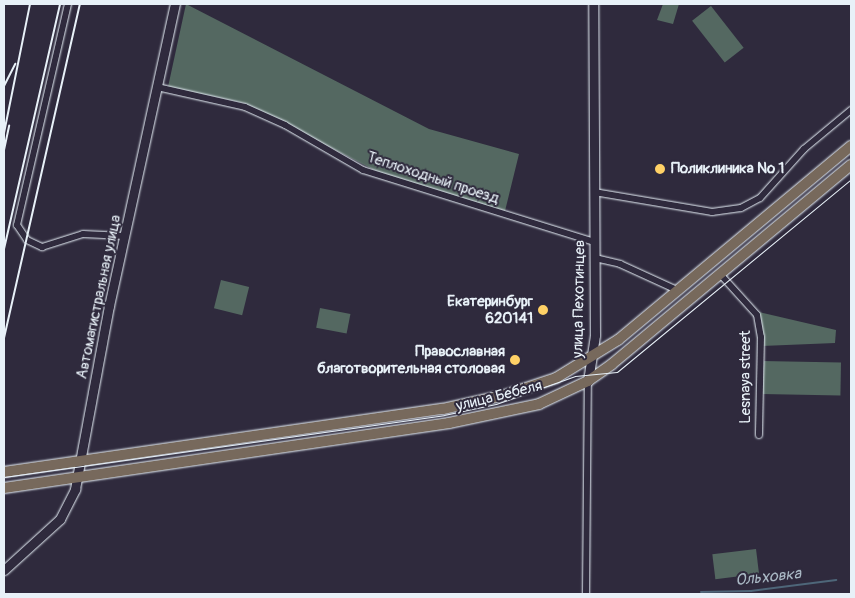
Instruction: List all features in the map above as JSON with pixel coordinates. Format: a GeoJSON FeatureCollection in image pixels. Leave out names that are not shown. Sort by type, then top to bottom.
{"type":"FeatureCollection","features":[{"type":"Feature","properties":{"kind":"main road","name":"Автомагистральная улица"},"geometry":{"type":"LineString","coordinates":[[4,570],[60,519],[71,501],[125,236],[176,4]]}},
{"type":"Feature","properties":{"kind":"main road","name":"улица Пехотинцев"},"geometry":{"type":"LineString","coordinates":[[588,381],[593,357],[595,258],[593,4]]}},
{"type":"Feature","properties":{"kind":"main road","name":"улица Бебеля"},"geometry":{"type":"LineString","coordinates":[[4,472],[479,402],[556,378],[593,357],[679,291],[851,146]]}},
{"type":"Feature","properties":{"kind":"main road","name":"улица Бебеля"},"geometry":{"type":"LineString","coordinates":[[4,488],[77,479],[509,412],[539,404],[588,381],[640,343],[851,165]]}},
{"type":"Feature","properties":{"kind":"street"},"geometry":{"type":"LineString","coordinates":[[68,4],[17,225],[30,242],[42,248],[83,234],[125,236]]}},
{"type":"Feature","properties":{"kind":"street","name":"Теплоходный проезд"},"geometry":{"type":"LineString","coordinates":[[157,87],[245,107],[284,125],[363,170],[594,242]]}},
{"type":"Feature","properties":{"kind":"street"},"geometry":{"type":"LineString","coordinates":[[594,192],[712,212],[741,208],[760,198],[804,149],[851,110]]}},
{"type":"Feature","properties":{"kind":"street"},"geometry":{"type":"LineString","coordinates":[[595,258],[620,264],[679,291]]}},
{"type":"Feature","properties":{"kind":"street","name":"Lesnaya street"},"geometry":{"type":"LineString","coordinates":[[720,274],[757,315],[761,336],[759,435]]}},
{"type":"Feature","properties":{"kind":"street","name":"улица Пехотинцев"},"geometry":{"type":"LineString","coordinates":[[586,594],[588,381]]}},
{"type":"Feature","properties":{"kind":"green space"},"geometry":{"type":"Polygon","coordinates":[[[186,4],[429,129],[519,154],[505,211],[382,174],[244,103],[168,87],[186,4]]]}},
{"type":"Feature","properties":{"kind":"green space"},"geometry":{"type":"Polygon","coordinates":[[[663,4],[679,4],[673,24],[657,20],[663,4]]]}},
{"type":"Feature","properties":{"kind":"green space"},"geometry":{"type":"Polygon","coordinates":[[[711,6],[744,48],[725,63],[692,21],[711,6]]]}},
{"type":"Feature","properties":{"kind":"green space"},"geometry":{"type":"Polygon","coordinates":[[[221,280],[249,287],[242,315],[214,308],[221,280]]]}},
{"type":"Feature","properties":{"kind":"green space"},"geometry":{"type":"Polygon","coordinates":[[[320,308],[350,314],[347,334],[316,328],[320,308]]]}},
{"type":"Feature","properties":{"kind":"green space"},"geometry":{"type":"Polygon","coordinates":[[[759,312],[836,330],[835,343],[760,346],[759,312]]]}},
{"type":"Feature","properties":{"kind":"green space"},"geometry":{"type":"Polygon","coordinates":[[[760,361],[841,362],[840,395],[759,394],[760,361]]]}},
{"type":"Feature","properties":{"kind":"green space"},"geometry":{"type":"Polygon","coordinates":[[[756,549],[759,574],[715,579],[712,554],[756,549]]]}},
{"type":"Feature","properties":{"kind":"waterway","name":"Ольховка"},"geometry":{"type":"LineString","coordinates":[[701,592],[751,591],[836,580]]}},
{"type":"Feature","properties":{"kind":"tram line"},"geometry":{"type":"LineString","coordinates":[[4,477],[444,415],[496,404],[575,376],[617,372],[851,179]]}},
{"type":"Feature","properties":{"kind":"railway"},"geometry":{"type":"LineString","coordinates":[[4,133],[30,4]]}},
{"type":"Feature","properties":{"kind":"railway"},"geometry":{"type":"LineString","coordinates":[[4,249],[60,4]]}},
{"type":"Feature","properties":{"kind":"railway"},"geometry":{"type":"LineString","coordinates":[[4,338],[80,4]]}},
{"type":"Feature","properties":{"kind":"railway"},"geometry":{"type":"LineString","coordinates":[[4,86],[15,64]]}},
{"type":"Feature","properties":{"kind":"railway"},"geometry":{"type":"LineString","coordinates":[[4,150],[9,126]]}},
{"type":"Feature","properties":{"kind":"place","name":"Поликлиника № 1"},"geometry":{"type":"Point","coordinates":[660,169]}},
{"type":"Feature","properties":{"kind":"place","name":"Екатеринбург 620141"},"geometry":{"type":"Point","coordinates":[543,310]}},
{"type":"Feature","properties":{"kind":"place","name":"Православная благотворительная столовая"},"geometry":{"type":"Point","coordinates":[515,360]}}]}
